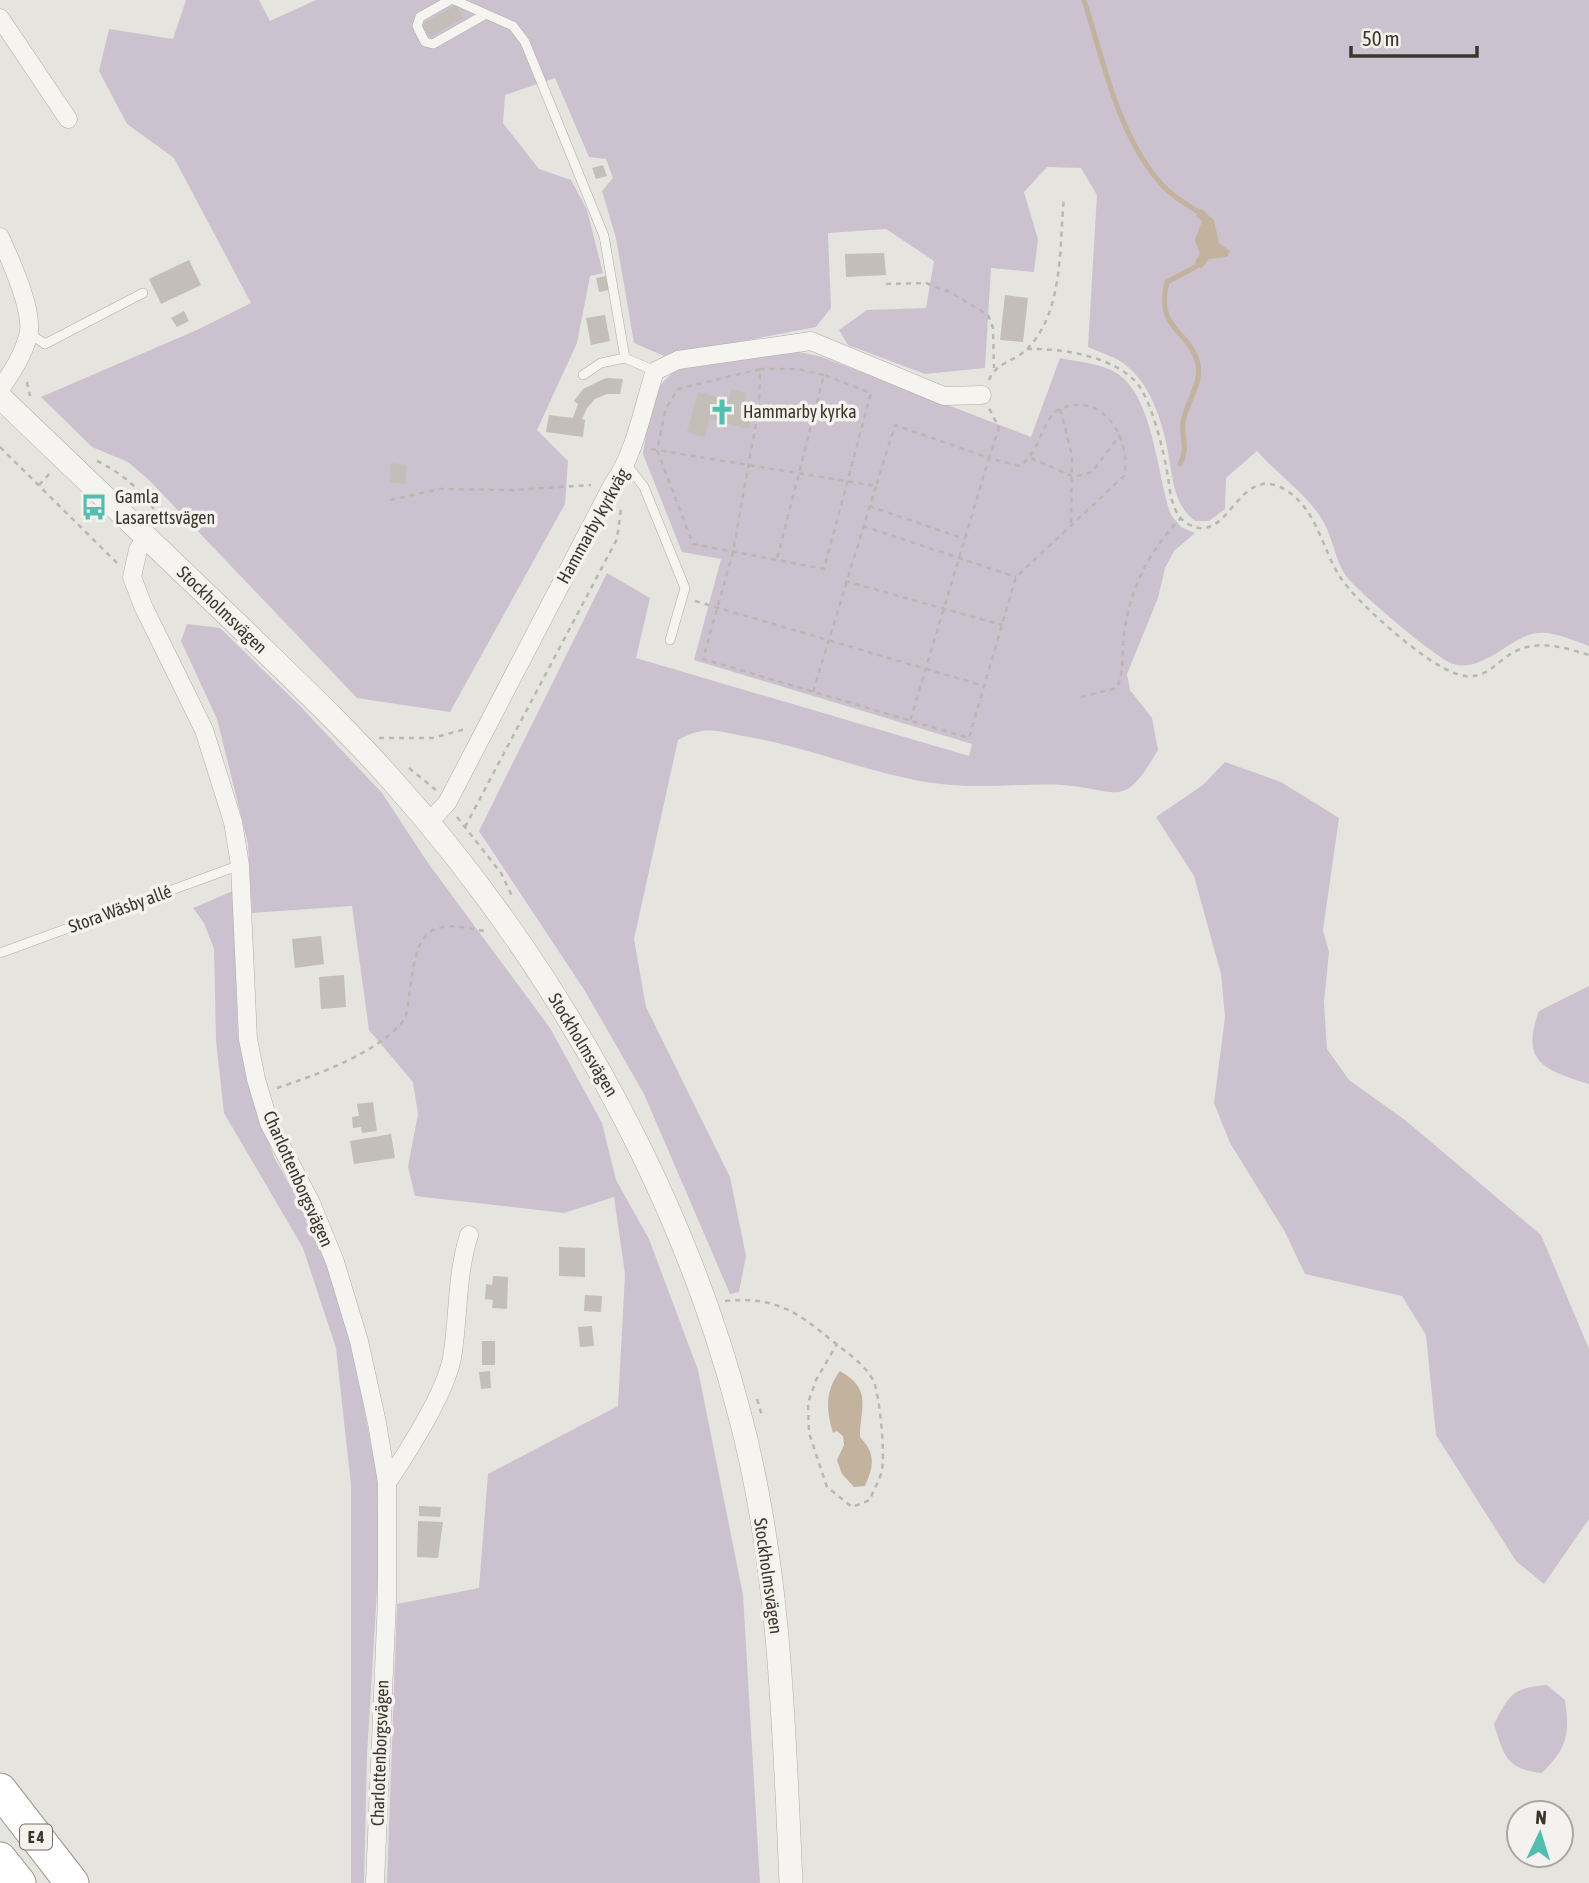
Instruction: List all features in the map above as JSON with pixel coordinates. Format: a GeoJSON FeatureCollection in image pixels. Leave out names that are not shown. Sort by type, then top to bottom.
{"type":"FeatureCollection","features":[{"type":"Feature","properties":{"kind":"highway","name":"E 4"},"geometry":{"type":"LineString","coordinates":[[0,1790],[72,1883]]}},
{"type":"Feature","properties":{"kind":"highway","name":"E 4"},"geometry":{"type":"LineString","coordinates":[[0,1859],[19,1883]]}},
{"type":"Feature","properties":{"kind":"street"},"geometry":{"type":"LineString","coordinates":[[0,18],[68,120]]}},
{"type":"Feature","properties":{"kind":"street"},"geometry":{"type":"LineString","coordinates":[[0,237],[22,287],[30,334],[0,390]]}},
{"type":"Feature","properties":{"kind":"street"},"geometry":{"type":"LineString","coordinates":[[655,370],[678,360],[811,341],[944,396],[982,395]]}},
{"type":"Feature","properties":{"kind":"street","name":"Hammarby kyrkväg"},"geometry":{"type":"LineString","coordinates":[[428,823],[446,803],[613,484],[627,465],[630,445],[655,370]]}},
{"type":"Feature","properties":{"kind":"street","name":"Stockholmsvägen"},"geometry":{"type":"LineString","coordinates":[[0,397],[345,730],[428,823],[509,926],[605,1080],[636,1139],[705,1306],[740,1414],[764,1533],[776,1635],[791,1883]]}},
{"type":"Feature","properties":{"kind":"street"},"geometry":{"type":"LineString","coordinates":[[132,577],[138,550],[146,537]]}},
{"type":"Feature","properties":{"kind":"street","name":"Charlottenborgsvägen"},"geometry":{"type":"LineString","coordinates":[[132,577],[143,606],[204,730],[233,822],[240,864],[248,1039],[260,1094],[269,1123],[311,1203],[335,1262],[359,1342],[387,1483],[387,1599],[375,1883]]}},
{"type":"Feature","properties":{"kind":"street"},"geometry":{"type":"LineString","coordinates":[[387,1483],[419,1434],[451,1360],[460,1265],[469,1235]]}},
{"type":"Feature","properties":{"kind":"lane"},"geometry":{"type":"LineString","coordinates":[[484,15],[433,44],[425,42],[417,26],[420,17],[452,0],[513,26],[525,42],[572,150],[604,236],[625,358]]}},
{"type":"Feature","properties":{"kind":"lane"},"geometry":{"type":"LineString","coordinates":[[30,334],[45,344],[143,293]]}},
{"type":"Feature","properties":{"kind":"lane"},"geometry":{"type":"LineString","coordinates":[[583,375],[601,363],[625,358],[655,370]]}},
{"type":"Feature","properties":{"kind":"lane"},"geometry":{"type":"LineString","coordinates":[[627,465],[644,487],[685,589],[670,640]]}},
{"type":"Feature","properties":{"kind":"lane","name":"Stora Wäsby allé"},"geometry":{"type":"LineString","coordinates":[[0,953],[240,864]]}},
{"type":"Feature","properties":{"kind":"path"},"geometry":{"type":"LineString","coordinates":[[994,368],[1027,349],[1055,299],[1064,198]]}},
{"type":"Feature","properties":{"kind":"path"},"geometry":{"type":"LineString","coordinates":[[886,284],[909,281],[926,283],[950,292],[988,315],[993,328],[994,368],[982,395],[999,428],[910,722]]}},
{"type":"Feature","properties":{"kind":"path"},"geometry":{"type":"LineString","coordinates":[[1027,349],[1098,359],[1120,369],[1137,383],[1164,456],[1172,499],[1181,518],[1188,524],[1207,529],[1220,522],[1242,493],[1261,484],[1278,485],[1291,494],[1316,524],[1339,574],[1353,595],[1451,672],[1472,678],[1490,671],[1525,647],[1548,645],[1589,655]]}},
{"type":"Feature","properties":{"kind":"path"},"geometry":{"type":"LineString","coordinates":[[760,369],[759,406],[733,552],[703,659],[910,722],[969,738],[1016,577],[1124,476],[1127,461],[1120,435],[1103,411],[1084,405],[1060,409],[1049,417],[1031,458],[1020,466],[895,425],[813,692]]}},
{"type":"Feature","properties":{"kind":"path"},"geometry":{"type":"LineString","coordinates":[[760,369],[798,369],[824,375],[871,393],[824,569],[693,544],[657,450],[666,408],[678,389],[760,369]]}},
{"type":"Feature","properties":{"kind":"path"},"geometry":{"type":"LineString","coordinates":[[777,559],[824,375]]}},
{"type":"Feature","properties":{"kind":"path"},"geometry":{"type":"LineString","coordinates":[[1060,409],[1072,455],[1074,477],[1071,523]]}},
{"type":"Feature","properties":{"kind":"path"},"geometry":{"type":"LineString","coordinates":[[1031,458],[1074,477],[1091,472],[1120,435]]}},
{"type":"Feature","properties":{"kind":"path"},"geometry":{"type":"LineString","coordinates":[[630,445],[876,486]]}},
{"type":"Feature","properties":{"kind":"path"},"geometry":{"type":"LineString","coordinates":[[0,447],[132,577]]}},
{"type":"Feature","properties":{"kind":"path"},"geometry":{"type":"LineString","coordinates":[[390,500],[440,489],[512,490],[613,484]]}},
{"type":"Feature","properties":{"kind":"path"},"geometry":{"type":"LineString","coordinates":[[465,827],[617,539],[622,502]]}},
{"type":"Feature","properties":{"kind":"path"},"geometry":{"type":"LineString","coordinates":[[869,506],[964,539]]}},
{"type":"Feature","properties":{"kind":"path"},"geometry":{"type":"LineString","coordinates":[[1081,697],[1117,688],[1122,676],[1125,627],[1142,570],[1159,542],[1181,518]]}},
{"type":"Feature","properties":{"kind":"path"},"geometry":{"type":"LineString","coordinates":[[862,526],[1016,577]]}},
{"type":"Feature","properties":{"kind":"path"},"geometry":{"type":"LineString","coordinates":[[845,581],[1002,625]]}},
{"type":"Feature","properties":{"kind":"path"},"geometry":{"type":"LineString","coordinates":[[682,598],[984,686]]}},
{"type":"Feature","properties":{"kind":"path"},"geometry":{"type":"LineString","coordinates":[[376,738],[432,738],[489,724]]}},
{"type":"Feature","properties":{"kind":"path"},"geometry":{"type":"LineString","coordinates":[[260,1094],[318,1074],[380,1042],[406,1018],[417,950],[425,935],[439,925],[455,925],[496,934]]}},
{"type":"Feature","properties":{"kind":"path"},"geometry":{"type":"LineString","coordinates":[[705,1306],[755,1298],[775,1303],[808,1319],[853,1356],[873,1380],[880,1402],[882,1469],[870,1500],[852,1507],[827,1487],[809,1433],[808,1403],[816,1380],[837,1344]]}},
{"type":"Feature","properties":{"kind":"shaded area"},"geometry":{"type":"Polygon","coordinates":[[[186,0],[259,0],[270,21],[316,0],[1589,0],[1589,646],[1561,636],[1539,633],[1523,638],[1474,664],[1463,666],[1444,659],[1398,624],[1346,576],[1316,511],[1257,451],[1226,478],[1225,509],[1209,521],[1195,521],[1177,496],[1165,437],[1150,395],[1123,363],[1088,347],[1097,195],[1081,168],[1047,167],[1024,192],[1038,239],[1034,272],[991,268],[985,368],[925,374],[848,345],[839,330],[867,310],[926,308],[934,261],[886,229],[828,233],[831,308],[816,327],[664,356],[634,343],[616,238],[602,191],[613,178],[606,159],[589,157],[555,78],[505,95],[503,123],[539,169],[571,180],[587,210],[603,273],[590,276],[577,343],[537,430],[568,461],[565,504],[450,712],[357,698],[149,480],[128,462],[92,447],[41,397],[197,330],[251,303],[174,158],[127,124],[99,71],[109,29],[173,39],[186,0]]]}},
{"type":"Feature","properties":{"kind":"shaded area"},"geometry":{"type":"Polygon","coordinates":[[[1201,209],[1214,220],[1219,243],[1230,251],[1227,257],[1209,259],[1201,269],[1195,262],[1200,254],[1195,240],[1202,221],[1196,216],[1201,209]]]}},
{"type":"Feature","properties":{"kind":"shaded area"},"geometry":{"type":"Polygon","coordinates":[[[799,352],[822,357],[1031,437],[1060,358],[1112,370],[1130,386],[1140,401],[1153,439],[1171,515],[1181,527],[1195,533],[1174,551],[1165,568],[1158,598],[1127,674],[1130,690],[1152,718],[1158,750],[1137,781],[1128,789],[1109,792],[1063,785],[941,784],[894,775],[773,742],[721,732],[697,732],[678,740],[634,939],[646,1007],[730,1177],[746,1256],[739,1292],[730,1294],[644,1094],[585,991],[479,831],[607,573],[650,598],[636,658],[969,756],[972,744],[694,660],[721,559],[682,552],[643,454],[651,401],[661,384],[675,370],[770,353],[799,352]]]}},
{"type":"Feature","properties":{"kind":"shaded area"},"geometry":{"type":"Polygon","coordinates":[[[187,624],[220,628],[301,707],[382,793],[428,863],[550,1028],[602,1123],[616,1180],[649,1239],[698,1370],[743,1595],[760,1883],[387,1883],[397,1604],[479,1588],[488,1474],[618,1406],[625,1274],[614,1197],[564,1213],[415,1196],[408,1167],[418,1114],[413,1082],[369,1030],[352,906],[252,913],[248,844],[217,719],[181,641],[187,624]]]}},
{"type":"Feature","properties":{"kind":"shaded area"},"geometry":{"type":"Polygon","coordinates":[[[1225,762],[1281,782],[1339,818],[1323,930],[1329,952],[1324,1002],[1327,1049],[1349,1080],[1405,1120],[1541,1235],[1589,1349],[1589,1519],[1544,1584],[1516,1561],[1436,1435],[1426,1335],[1402,1296],[1305,1274],[1285,1232],[1230,1143],[1214,1103],[1225,1017],[1221,974],[1194,876],[1156,817],[1203,785],[1225,762]]]}},
{"type":"Feature","properties":{"kind":"shaded area"},"geometry":{"type":"Polygon","coordinates":[[[233,891],[238,1036],[250,1090],[274,1157],[314,1228],[333,1283],[352,1345],[377,1476],[379,1557],[367,1755],[364,1883],[351,1883],[351,1485],[336,1348],[303,1248],[224,1113],[216,1040],[214,949],[204,923],[193,908],[233,891]]]}},
{"type":"Feature","properties":{"kind":"shaded area"},"geometry":{"type":"Polygon","coordinates":[[[1589,986],[1589,1084],[1548,1068],[1535,1053],[1532,1042],[1539,1011],[1589,986]]]}},
{"type":"Feature","properties":{"kind":"shaded area"},"geometry":{"type":"Polygon","coordinates":[[[840,1371],[857,1385],[861,1392],[860,1437],[869,1449],[872,1460],[865,1486],[854,1487],[842,1474],[837,1460],[844,1445],[843,1436],[837,1431],[833,1433],[828,1400],[840,1371]]]}},
{"type":"Feature","properties":{"kind":"shaded area"},"geometry":{"type":"Polygon","coordinates":[[[1547,1685],[1565,1700],[1567,1732],[1562,1748],[1542,1773],[1521,1768],[1508,1759],[1494,1724],[1513,1694],[1526,1688],[1547,1685]]]}},
{"type":"Feature","properties":{"kind":"building"},"geometry":{"type":"Polygon","coordinates":[[[456,5],[463,18],[430,37],[423,24],[456,5]]]}},
{"type":"Feature","properties":{"kind":"building"},"geometry":{"type":"Polygon","coordinates":[[[603,165],[607,176],[596,179],[592,168],[603,165]]]}},
{"type":"Feature","properties":{"kind":"building"},"geometry":{"type":"Polygon","coordinates":[[[884,253],[886,275],[846,277],[845,254],[884,253]]]}},
{"type":"Feature","properties":{"kind":"building"},"geometry":{"type":"Polygon","coordinates":[[[189,260],[201,285],[161,304],[149,279],[189,260]]]}},
{"type":"Feature","properties":{"kind":"building"},"geometry":{"type":"Polygon","coordinates":[[[606,276],[609,290],[599,292],[596,278],[606,276]]]}},
{"type":"Feature","properties":{"kind":"building"},"geometry":{"type":"Polygon","coordinates":[[[1005,295],[1028,298],[1023,342],[1000,340],[1005,295]]]}},
{"type":"Feature","properties":{"kind":"building"},"geometry":{"type":"Polygon","coordinates":[[[184,311],[189,321],[177,327],[171,318],[184,311]]]}},
{"type":"Feature","properties":{"kind":"building"},"geometry":{"type":"Polygon","coordinates":[[[605,315],[610,341],[591,345],[586,318],[605,315]]]}},
{"type":"Feature","properties":{"kind":"building"},"geometry":{"type":"Polygon","coordinates":[[[606,378],[623,379],[620,394],[607,394],[595,399],[587,408],[582,419],[585,420],[583,437],[546,432],[549,415],[573,418],[578,404],[574,401],[583,389],[606,378]]]}},
{"type":"Feature","properties":{"kind":"building","name":"Hammarby kyrka"},"geometry":{"type":"Polygon","coordinates":[[[732,389],[747,393],[745,403],[754,405],[749,429],[709,419],[705,437],[687,432],[698,392],[729,400],[732,389]]]}},
{"type":"Feature","properties":{"kind":"building"},"geometry":{"type":"Polygon","coordinates":[[[391,463],[407,465],[405,484],[389,482],[391,463]]]}},
{"type":"Feature","properties":{"kind":"building"},"geometry":{"type":"Polygon","coordinates":[[[321,936],[324,964],[295,968],[292,939],[321,936]]]}},
{"type":"Feature","properties":{"kind":"building"},"geometry":{"type":"Polygon","coordinates":[[[344,975],[346,1007],[321,1009],[319,977],[344,975]]]}},
{"type":"Feature","properties":{"kind":"building"},"geometry":{"type":"Polygon","coordinates":[[[373,1102],[377,1131],[362,1133],[361,1127],[353,1128],[352,1117],[359,1116],[357,1104],[373,1102]]]}},
{"type":"Feature","properties":{"kind":"building"},"geometry":{"type":"Polygon","coordinates":[[[391,1134],[395,1158],[354,1164],[350,1141],[391,1134]]]}},
{"type":"Feature","properties":{"kind":"building"},"geometry":{"type":"Polygon","coordinates":[[[559,1247],[585,1248],[585,1277],[559,1276],[559,1247]]]}},
{"type":"Feature","properties":{"kind":"building"},"geometry":{"type":"Polygon","coordinates":[[[493,1276],[508,1277],[507,1309],[492,1308],[493,1300],[485,1299],[486,1284],[492,1285],[493,1276]]]}},
{"type":"Feature","properties":{"kind":"building"},"geometry":{"type":"Polygon","coordinates":[[[585,1295],[602,1296],[601,1312],[584,1311],[585,1295]]]}},
{"type":"Feature","properties":{"kind":"building"},"geometry":{"type":"Polygon","coordinates":[[[592,1326],[594,1346],[580,1347],[578,1327],[592,1326]]]}},
{"type":"Feature","properties":{"kind":"building"},"geometry":{"type":"Polygon","coordinates":[[[482,1341],[495,1341],[495,1365],[482,1365],[482,1341]]]}},
{"type":"Feature","properties":{"kind":"building"},"geometry":{"type":"Polygon","coordinates":[[[490,1371],[491,1388],[481,1389],[479,1372],[490,1371]]]}},
{"type":"Feature","properties":{"kind":"building"},"geometry":{"type":"Polygon","coordinates":[[[419,1506],[441,1507],[440,1517],[419,1516],[419,1506]]]}},
{"type":"Feature","properties":{"kind":"building"},"geometry":{"type":"Polygon","coordinates":[[[418,1521],[443,1522],[438,1558],[417,1557],[418,1521]]]}},
{"type":"Feature","properties":{"kind":"waterway"},"geometry":{"type":"LineString","coordinates":[[1084,0],[1114,98],[1135,146],[1164,187],[1203,215]]}},
{"type":"Feature","properties":{"kind":"waterway"},"geometry":{"type":"LineString","coordinates":[[1180,464],[1184,448],[1183,422],[1199,371],[1194,352],[1169,320],[1165,298],[1167,282],[1197,266],[1201,259]]}},
{"type":"Feature","properties":{"kind":"place","name":"Hammarby kyrka"},"geometry":{"type":"Point","coordinates":[722,412]}},
{"type":"Feature","properties":{"kind":"place","name":"Gamla Lasarettsvägen"},"geometry":{"type":"Point","coordinates":[94,507]}}]}
